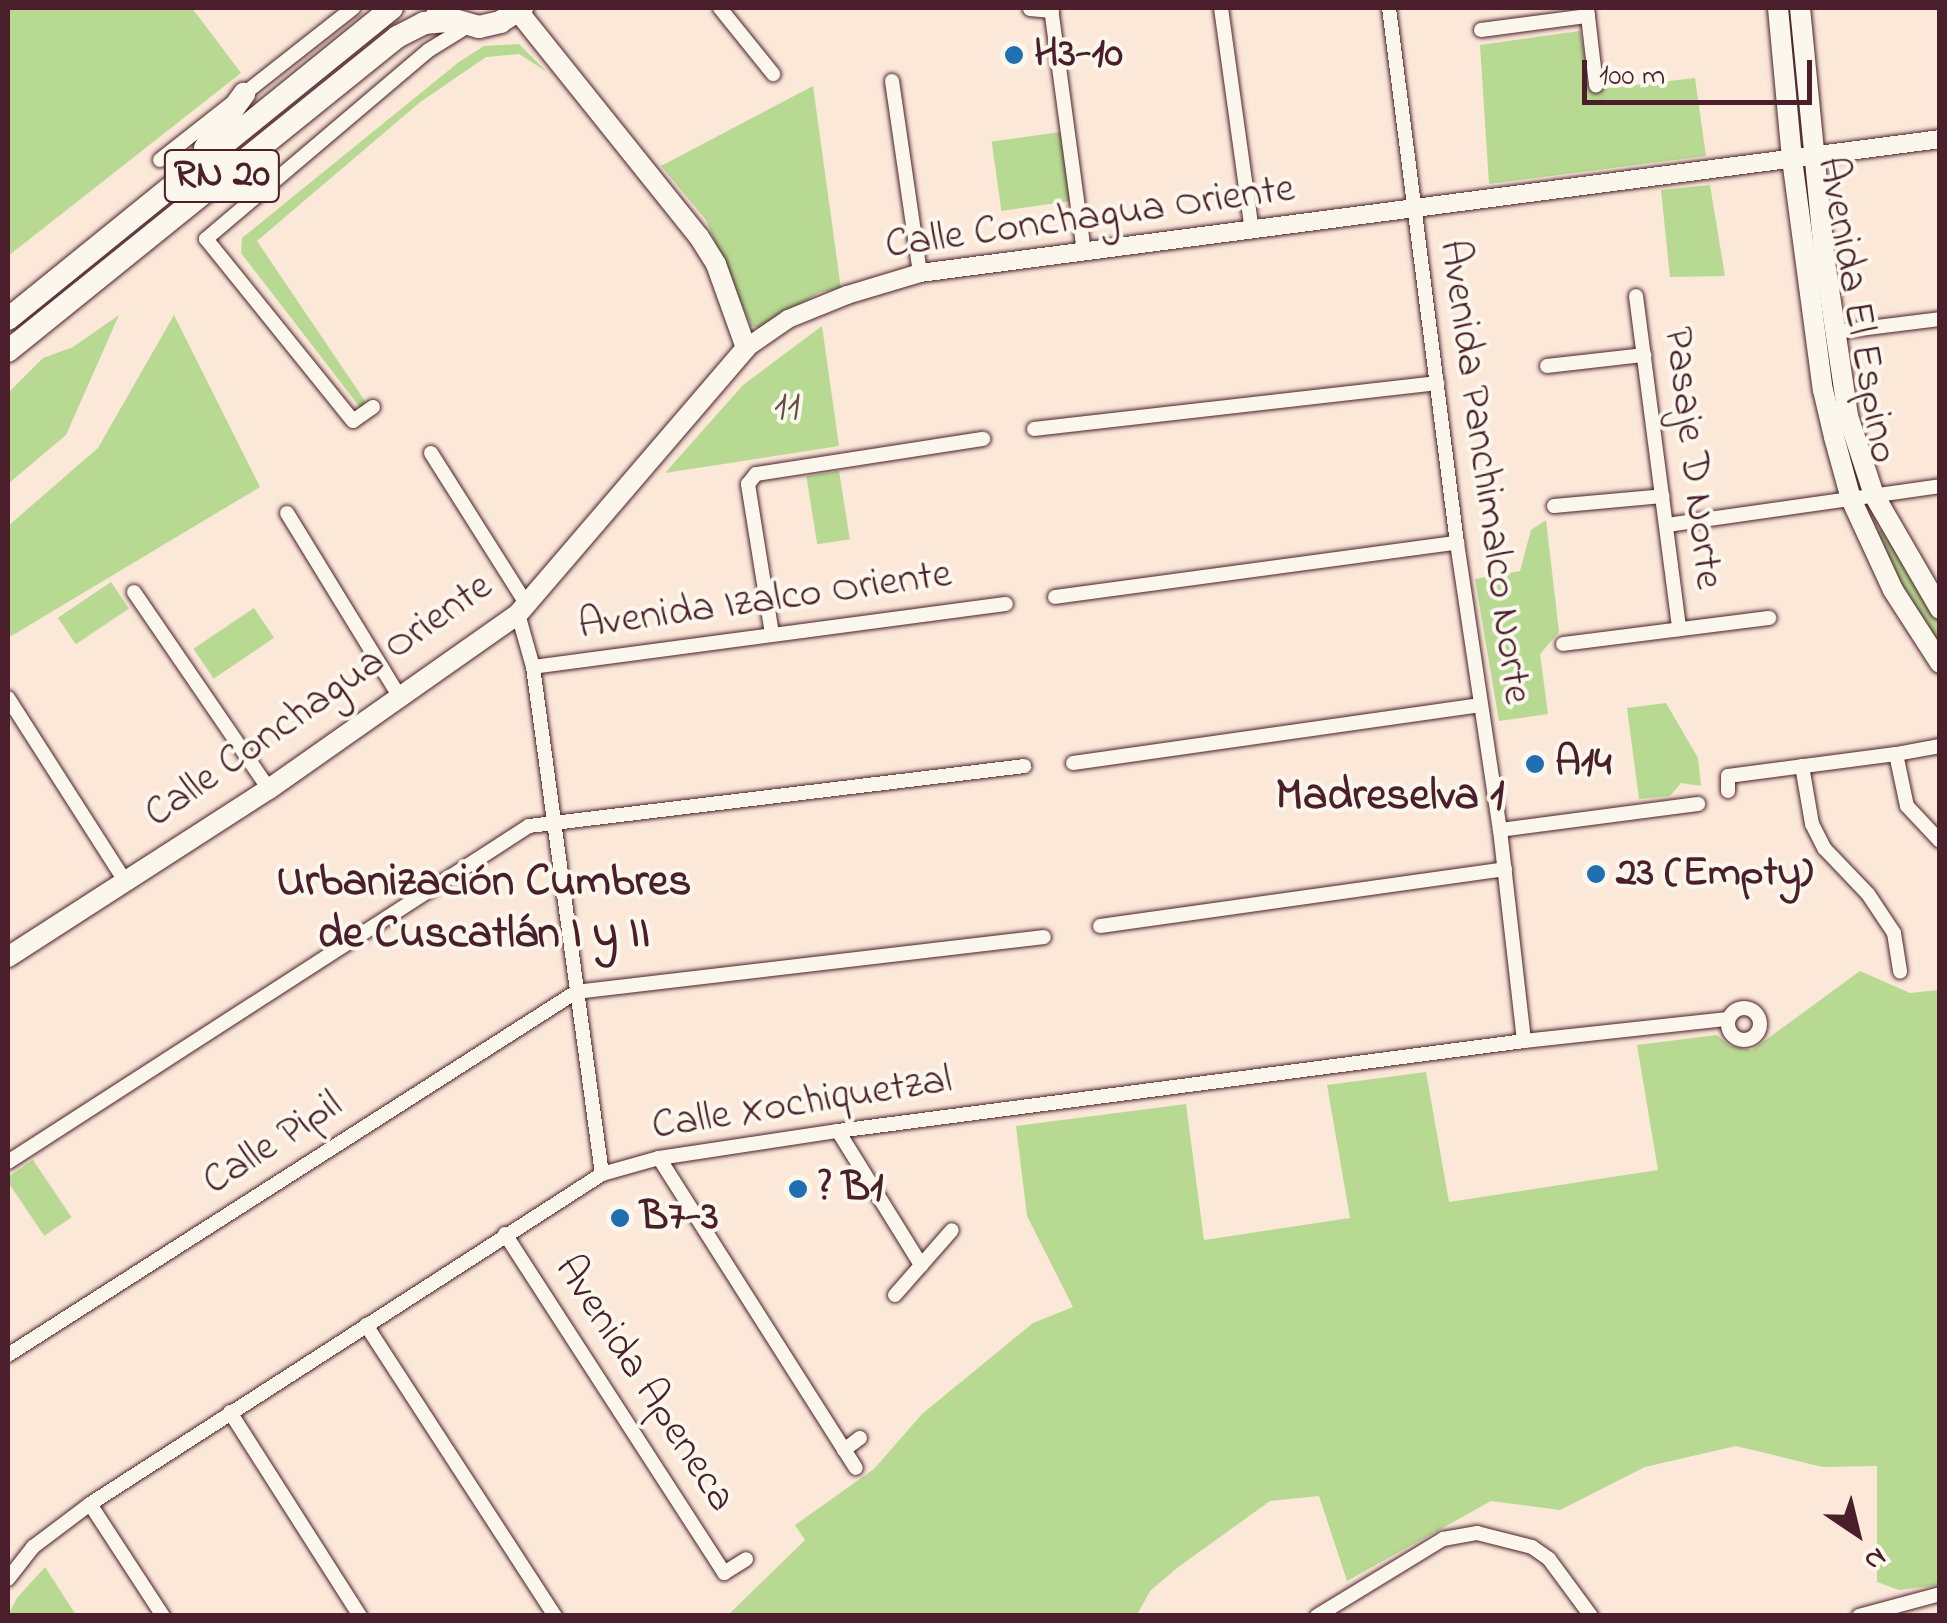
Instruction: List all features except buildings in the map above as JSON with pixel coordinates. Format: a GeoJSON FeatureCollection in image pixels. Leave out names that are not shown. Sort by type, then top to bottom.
{"type":"FeatureCollection","features":[{"type":"Feature","properties":{"kind":"highway","name":"RN 20"},"geometry":{"type":"LineString","coordinates":[[8,319],[392,8]]}},
{"type":"Feature","properties":{"kind":"highway","name":"RN 20"},"geometry":{"type":"LineString","coordinates":[[8,351],[397,37],[424,23],[448,18],[500,22],[520,9]]}},
{"type":"Feature","properties":{"kind":"highway"},"geometry":{"type":"LineString","coordinates":[[187,173],[244,94]]}},
{"type":"Feature","properties":{"kind":"main road","name":"Avenida El Espino"},"geometry":{"type":"LineString","coordinates":[[1778,8],[1848,416],[1874,495],[1940,609]]}},
{"type":"Feature","properties":{"kind":"main road","name":"Avenida El Espino"},"geometry":{"type":"LineString","coordinates":[[1800,8],[1802,157],[1823,390],[1851,499],[1893,590],[1940,663]]}},
{"type":"Feature","properties":{"kind":"main road"},"geometry":{"type":"LineString","coordinates":[[520,9],[700,236],[716,264],[746,348]]}},
{"type":"Feature","properties":{"kind":"main road","name":"Calle Conchagua Oriente"},"geometry":{"type":"LineString","coordinates":[[8,957],[269,789],[401,699],[522,608],[746,348]]}},
{"type":"Feature","properties":{"kind":"street"},"geometry":{"type":"LineString","coordinates":[[160,160],[353,8]]}},
{"type":"Feature","properties":{"kind":"street"},"geometry":{"type":"LineString","coordinates":[[720,8],[772,74]]}},
{"type":"Feature","properties":{"kind":"street"},"geometry":{"type":"LineString","coordinates":[[1221,8],[1252,230]]}},
{"type":"Feature","properties":{"kind":"street","name":"Avenida Panchimalco Norte"},"geometry":{"type":"LineString","coordinates":[[1389,8],[1479,706],[1500,830],[1524,1041]]}},
{"type":"Feature","properties":{"kind":"street"},"geometry":{"type":"LineString","coordinates":[[1030,9],[1052,9],[1084,252]]}},
{"type":"Feature","properties":{"kind":"street"},"geometry":{"type":"LineString","coordinates":[[1481,30],[1587,12],[1596,85]]}},
{"type":"Feature","properties":{"kind":"street"},"geometry":{"type":"LineString","coordinates":[[372,408],[353,420],[206,239],[430,50],[448,18]]}},
{"type":"Feature","properties":{"kind":"street"},"geometry":{"type":"LineString","coordinates":[[892,81],[920,274]]}},
{"type":"Feature","properties":{"kind":"street","name":"Calle Conchagua Oriente"},"geometry":{"type":"LineString","coordinates":[[746,348],[788,319],[847,295],[920,274],[1940,139]]}},
{"type":"Feature","properties":{"kind":"street","name":"Pasaje D Norte"},"geometry":{"type":"LineString","coordinates":[[1636,296],[1679,628]]}},
{"type":"Feature","properties":{"kind":"street"},"geometry":{"type":"LineString","coordinates":[[1836,332],[1940,319]]}},
{"type":"Feature","properties":{"kind":"street"},"geometry":{"type":"LineString","coordinates":[[1547,366],[1644,355]]}},
{"type":"Feature","properties":{"kind":"street"},"geometry":{"type":"LineString","coordinates":[[1034,429],[1437,384]]}},
{"type":"Feature","properties":{"kind":"street"},"geometry":{"type":"LineString","coordinates":[[772,634],[748,484],[756,474],[983,438]]}},
{"type":"Feature","properties":{"kind":"street"},"geometry":{"type":"LineString","coordinates":[[430,453],[522,608],[602,1174]]}},
{"type":"Feature","properties":{"kind":"street"},"geometry":{"type":"LineString","coordinates":[[1668,525],[1940,486]]}},
{"type":"Feature","properties":{"kind":"street"},"geometry":{"type":"LineString","coordinates":[[1554,506],[1663,496]]}},
{"type":"Feature","properties":{"kind":"street"},"geometry":{"type":"LineString","coordinates":[[287,513],[401,699]]}},
{"type":"Feature","properties":{"kind":"street"},"geometry":{"type":"LineString","coordinates":[[1055,597],[1457,543]]}},
{"type":"Feature","properties":{"kind":"street"},"geometry":{"type":"LineString","coordinates":[[134,592],[269,789]]}},
{"type":"Feature","properties":{"kind":"street","name":"Avenida Izalco Oriente"},"geometry":{"type":"LineString","coordinates":[[533,668],[1006,604]]}},
{"type":"Feature","properties":{"kind":"street"},"geometry":{"type":"LineString","coordinates":[[1564,644],[1769,618]]}},
{"type":"Feature","properties":{"kind":"street"},"geometry":{"type":"LineString","coordinates":[[8,698],[125,881]]}},
{"type":"Feature","properties":{"kind":"street"},"geometry":{"type":"LineString","coordinates":[[1073,763],[1479,706]]}},
{"type":"Feature","properties":{"kind":"street"},"geometry":{"type":"LineString","coordinates":[[1728,783],[1802,766],[1940,746]]}},
{"type":"Feature","properties":{"kind":"street"},"geometry":{"type":"LineString","coordinates":[[1896,754],[1907,806],[1940,841]]}},
{"type":"Feature","properties":{"kind":"street"},"geometry":{"type":"LineString","coordinates":[[8,1162],[529,826],[1024,766]]}},
{"type":"Feature","properties":{"kind":"street"},"geometry":{"type":"LineString","coordinates":[[1802,766],[1812,824],[1825,850],[1868,894],[1894,934],[1900,972]]}},
{"type":"Feature","properties":{"kind":"street"},"geometry":{"type":"LineString","coordinates":[[1500,830],[1698,804]]}},
{"type":"Feature","properties":{"kind":"street"},"geometry":{"type":"LineString","coordinates":[[1100,926],[1505,869]]}},
{"type":"Feature","properties":{"kind":"street"},"geometry":{"type":"LineString","coordinates":[[576,992],[1044,937]]}},
{"type":"Feature","properties":{"kind":"street","name":"Calle Pipil"},"geometry":{"type":"LineString","coordinates":[[8,1356],[576,992]]}},
{"type":"Feature","properties":{"kind":"street","name":"Calle Xochiquetzal"},"geometry":{"type":"LineString","coordinates":[[8,1579],[34,1547],[90,1504],[602,1174],[659,1158],[838,1131],[1524,1041],[1728,1019]]}},
{"type":"Feature","properties":{"kind":"street"},"geometry":{"type":"LineString","coordinates":[[838,1131],[921,1265]]}},
{"type":"Feature","properties":{"kind":"street"},"geometry":{"type":"LineString","coordinates":[[659,1158],[856,1468]]}},
{"type":"Feature","properties":{"kind":"street"},"geometry":{"type":"LineString","coordinates":[[895,1295],[952,1230]]}},
{"type":"Feature","properties":{"kind":"street","name":"Avenida Apeneca"},"geometry":{"type":"LineString","coordinates":[[505,1234],[724,1573],[746,1559]]}},
{"type":"Feature","properties":{"kind":"street"},"geometry":{"type":"LineString","coordinates":[[366,1325],[555,1616]]}},
{"type":"Feature","properties":{"kind":"street"},"geometry":{"type":"LineString","coordinates":[[230,1412],[360,1616]]}},
{"type":"Feature","properties":{"kind":"street"},"geometry":{"type":"LineString","coordinates":[[844,1450],[860,1438]]}},
{"type":"Feature","properties":{"kind":"street"},"geometry":{"type":"LineString","coordinates":[[90,1504],[164,1616]]}},
{"type":"Feature","properties":{"kind":"street"},"geometry":{"type":"LineString","coordinates":[[1317,1616],[1443,1539],[1477,1533],[1532,1548],[1549,1558],[1591,1616]]}},
{"type":"Feature","properties":{"kind":"street"},"geometry":{"type":"LineString","coordinates":[[1859,1616],[1940,1594]]}},
{"type":"Feature","properties":{"kind":"green space"},"geometry":{"type":"Polygon","coordinates":[[[8,8],[192,8],[241,73],[8,256],[8,8]]]}},
{"type":"Feature","properties":{"kind":"green space"},"geometry":{"type":"Polygon","coordinates":[[[1580,31],[1591,90],[1695,78],[1706,156],[1489,184],[1480,45],[1580,31]]]}},
{"type":"Feature","properties":{"kind":"green space"},"geometry":{"type":"Polygon","coordinates":[[[519,44],[547,72],[519,54],[486,57],[419,103],[257,241],[365,401],[362,410],[241,253],[242,238],[459,62],[484,46],[519,44]]]}},
{"type":"Feature","properties":{"kind":"green space"},"geometry":{"type":"Polygon","coordinates":[[[813,86],[841,289],[820,292],[760,328],[751,326],[706,220],[661,166],[813,86]]]}},
{"type":"Feature","properties":{"kind":"green space"},"geometry":{"type":"Polygon","coordinates":[[[1060,132],[1070,201],[1001,211],[992,142],[1060,132]]]}},
{"type":"Feature","properties":{"kind":"green space"},"geometry":{"type":"Polygon","coordinates":[[[1710,185],[1725,276],[1670,277],[1661,190],[1710,185]]]}},
{"type":"Feature","properties":{"kind":"green space"},"geometry":{"type":"Polygon","coordinates":[[[119,315],[66,435],[8,484],[8,393],[43,358],[73,347],[119,315]]]}},
{"type":"Feature","properties":{"kind":"green space"},"geometry":{"type":"Polygon","coordinates":[[[174,315],[260,487],[8,638],[8,526],[98,448],[174,315]]]}},
{"type":"Feature","properties":{"kind":"green space","name":"11"},"geometry":{"type":"Polygon","coordinates":[[[822,326],[839,446],[665,473],[743,385],[822,326]]]}},
{"type":"Feature","properties":{"kind":"green space"},"geometry":{"type":"Polygon","coordinates":[[[839,471],[850,539],[817,544],[806,476],[839,471]]]}},
{"type":"Feature","properties":{"kind":"green space"},"geometry":{"type":"Polygon","coordinates":[[[1546,520],[1559,632],[1540,654],[1548,714],[1499,721],[1475,579],[1520,571],[1531,530],[1546,520]]]}},
{"type":"Feature","properties":{"kind":"green space"},"geometry":{"type":"Polygon","coordinates":[[[1888,526],[1939,621],[1939,652],[1874,534],[1888,526]]]}},
{"type":"Feature","properties":{"kind":"green space"},"geometry":{"type":"Polygon","coordinates":[[[111,582],[129,609],[76,644],[58,618],[111,582]]]}},
{"type":"Feature","properties":{"kind":"green space"},"geometry":{"type":"Polygon","coordinates":[[[254,608],[274,638],[214,679],[193,649],[254,608]]]}},
{"type":"Feature","properties":{"kind":"green space"},"geometry":{"type":"Polygon","coordinates":[[[1666,703],[1698,758],[1701,786],[1681,783],[1670,796],[1639,799],[1627,708],[1666,703]]]}},
{"type":"Feature","properties":{"kind":"green space"},"geometry":{"type":"Polygon","coordinates":[[[1860,971],[1910,993],[1939,990],[1939,1585],[1899,1590],[1877,1582],[1877,1466],[1823,1467],[1736,1446],[1645,1467],[1560,1510],[1491,1501],[1347,1581],[1319,1496],[1270,1501],[1150,1591],[1137,1615],[728,1615],[805,1540],[795,1525],[874,1469],[922,1414],[1033,1323],[1073,1307],[1027,1216],[1016,1126],[1186,1104],[1204,1240],[1350,1218],[1327,1085],[1426,1072],[1449,1202],[1658,1170],[1637,1045],[1717,1035],[1730,1046],[1752,1050],[1860,971]]]}},
{"type":"Feature","properties":{"kind":"green space"},"geometry":{"type":"Polygon","coordinates":[[[33,1160],[72,1217],[44,1236],[8,1182],[8,1177],[33,1160]]]}},
{"type":"Feature","properties":{"kind":"green space"},"geometry":{"type":"Polygon","coordinates":[[[45,1567],[76,1615],[8,1615],[17,1598],[45,1567]]]}},
{"type":"Feature","properties":{"kind":"place","name":"H3-10"},"geometry":{"type":"Point","coordinates":[1014,55]}},
{"type":"Feature","properties":{"kind":"place","name":"A14"},"geometry":{"type":"Point","coordinates":[1535,764]}},
{"type":"Feature","properties":{"kind":"place","name":"23 (Empty)"},"geometry":{"type":"Point","coordinates":[1596,874]}},
{"type":"Feature","properties":{"kind":"place","name":"? B1"},"geometry":{"type":"Point","coordinates":[798,1189]}},
{"type":"Feature","properties":{"kind":"place","name":"B7-3"},"geometry":{"type":"Point","coordinates":[620,1218]}},
{"type":"Feature","properties":{"kind":"district","name":"Madreselva 1"},"geometry":{"type":"Point","coordinates":[1390,798]}},
{"type":"Feature","properties":{"kind":"district","name":"Urbanización Cumbres de Cuscatlán I y II"},"geometry":{"type":"Point","coordinates":[484,910]}}]}
